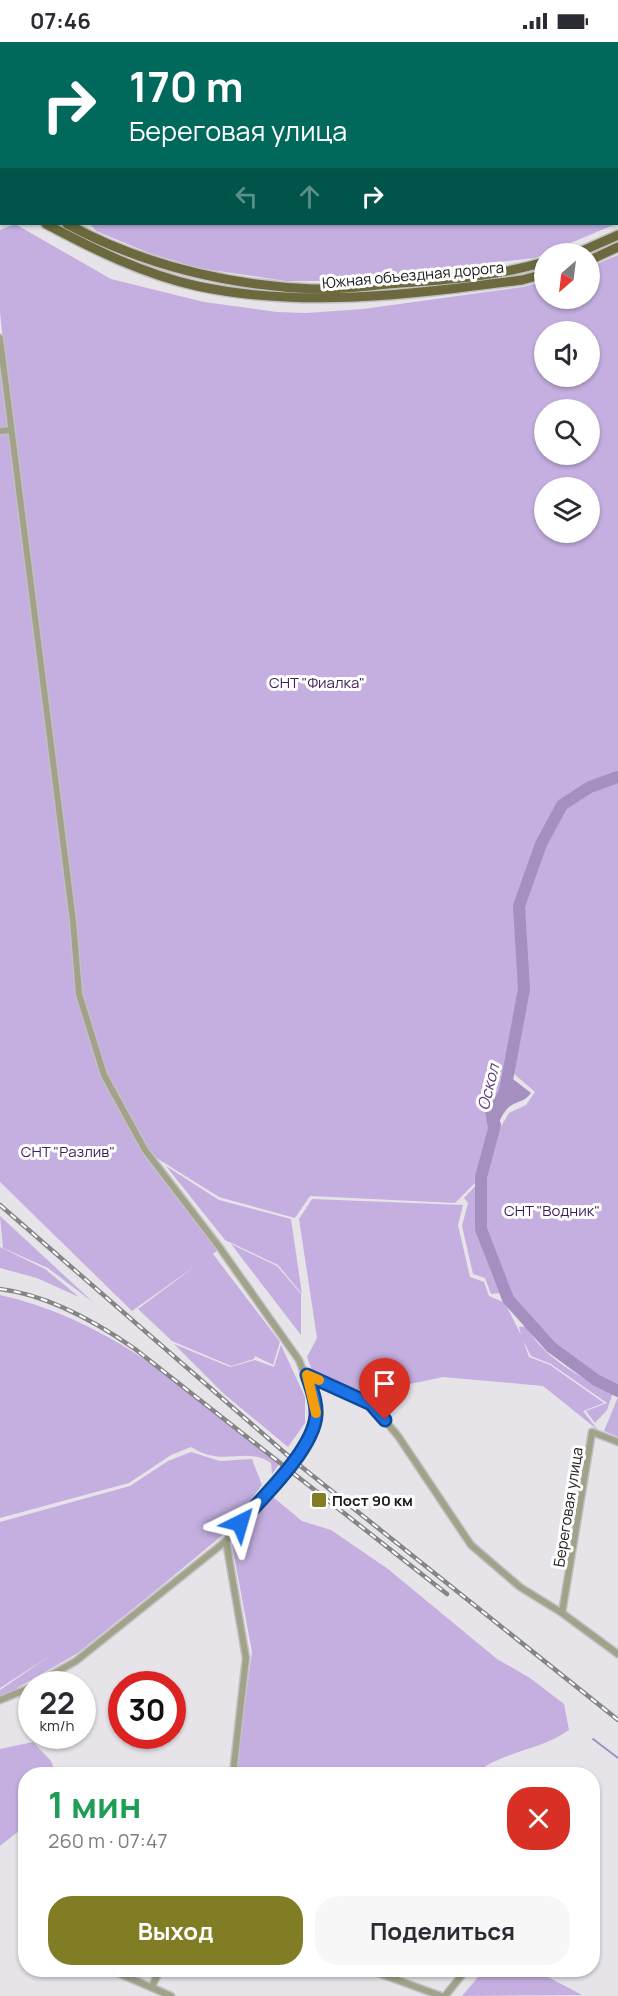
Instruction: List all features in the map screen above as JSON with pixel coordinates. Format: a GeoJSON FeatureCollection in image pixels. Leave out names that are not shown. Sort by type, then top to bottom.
{"type":"FeatureCollection","features":[{"type":"Feature","properties":{"kind":"main road","name":"Южная объездная дорога"},"geometry":{"type":"LineString","coordinates":[[48,225],[84,244],[147,271],[195,285],[260,296],[323,300],[372,297],[512,282],[534,276]]}},
{"type":"Feature","properties":{"kind":"main road","name":"Южная объездная дорога"},"geometry":{"type":"LineString","coordinates":[[70,225],[89,235],[184,271],[250,284],[315,289],[449,280],[534,265]]}},
{"type":"Feature","properties":{"kind":"main road"},"geometry":{"type":"LineString","coordinates":[[600,243],[618,235]]}},
{"type":"Feature","properties":{"kind":"main road"},"geometry":{"type":"LineString","coordinates":[[600,255],[618,247]]}},
{"type":"Feature","properties":{"kind":"street"},"geometry":{"type":"LineString","coordinates":[[0,338],[73,921],[79,994],[93,1042],[104,1075],[145,1150],[220,1248],[307,1375],[316,1416],[307,1443],[226,1540],[76,1660],[58,1671]]}},
{"type":"Feature","properties":{"kind":"street"},"geometry":{"type":"LineString","coordinates":[[0,431],[10,430]]}},
{"type":"Feature","properties":{"kind":"street"},"geometry":{"type":"LineString","coordinates":[[307,1375],[371,1404],[398,1436],[471,1545],[520,1587],[562,1613],[618,1654]]}},
{"type":"Feature","properties":{"kind":"street","name":"Береговая улица"},"geometry":{"type":"LineString","coordinates":[[562,1613],[592,1432],[618,1442]]}},
{"type":"Feature","properties":{"kind":"street"},"geometry":{"type":"LineString","coordinates":[[226,1540],[246,1658],[234,1767]]}},
{"type":"Feature","properties":{"kind":"street"},"geometry":{"type":"LineString","coordinates":[[0,1700],[18,1692]]}},
{"type":"Feature","properties":{"kind":"street"},"geometry":{"type":"LineString","coordinates":[[129,1977],[171,1996]]}},
{"type":"Feature","properties":{"kind":"street"},"geometry":{"type":"LineString","coordinates":[[152,1986],[156,1977]]}},
{"type":"Feature","properties":{"kind":"street"},"geometry":{"type":"LineString","coordinates":[[389,1977],[441,1996]]}},
{"type":"Feature","properties":{"kind":"street"},"geometry":{"type":"LineString","coordinates":[[445,1996],[460,1977]]}},
{"type":"Feature","properties":{"kind":"green space","name":"СНТ \"Фиалка\""},"geometry":{"type":"Polygon","coordinates":[[[12,225],[17,225],[111,279],[204,302],[277,312],[306,313],[363,309],[534,284],[534,309],[600,309],[600,263],[618,255],[618,777],[590,787],[562,805],[541,844],[519,906],[524,989],[508,1080],[481,1177],[455,1203],[310,1196],[295,1218],[219,1197],[147,1152],[220,1248],[213,1254],[280,1342],[273,1365],[255,1356],[254,1359],[231,1366],[172,1341],[138,1309],[198,1264],[132,1311],[0,1182],[0,374],[18,483],[0,312],[0,230],[12,225]]]}},
{"type":"Feature","properties":{"kind":"green space"},"geometry":{"type":"Polygon","coordinates":[[[91,225],[614,225],[571,243],[534,243],[534,258],[333,281],[286,281],[198,268],[149,253],[96,231],[91,225]]]}},
{"type":"Feature","properties":{"kind":"green space","name":"СНТ \"Водник\""},"geometry":{"type":"Polygon","coordinates":[[[618,782],[618,1387],[598,1377],[554,1345],[511,1299],[485,1229],[484,1170],[492,1142],[509,1113],[526,1105],[535,1092],[513,1073],[527,990],[523,908],[544,846],[566,809],[593,792],[618,782]]]}},
{"type":"Feature","properties":{"kind":"green space"},"geometry":{"type":"Polygon","coordinates":[[[166,1166],[219,1200],[291,1219],[302,1294],[278,1265],[225,1240],[166,1166]]]}},
{"type":"Feature","properties":{"kind":"green space"},"geometry":{"type":"Polygon","coordinates":[[[477,1184],[482,1240],[489,1267],[500,1293],[491,1294],[485,1278],[473,1274],[462,1226],[468,1203],[464,1198],[477,1184]]]}},
{"type":"Feature","properties":{"kind":"green space"},"geometry":{"type":"Polygon","coordinates":[[[312,1199],[463,1205],[458,1225],[470,1277],[484,1282],[489,1296],[505,1303],[521,1335],[519,1327],[527,1326],[533,1337],[552,1357],[576,1374],[613,1393],[607,1410],[595,1423],[586,1411],[607,1403],[551,1364],[531,1356],[523,1340],[529,1357],[550,1365],[604,1403],[583,1411],[598,1430],[543,1386],[443,1377],[368,1393],[324,1378],[312,1370],[307,1357],[317,1338],[299,1219],[312,1199]]]}},
{"type":"Feature","properties":{"kind":"green space"},"geometry":{"type":"Polygon","coordinates":[[[0,1216],[94,1303],[48,1268],[3,1248],[0,1216]]]}},
{"type":"Feature","properties":{"kind":"green space"},"geometry":{"type":"Polygon","coordinates":[[[231,1244],[277,1266],[301,1294],[301,1335],[231,1244]]]}},
{"type":"Feature","properties":{"kind":"green space"},"geometry":{"type":"Polygon","coordinates":[[[0,1247],[45,1269],[79,1297],[37,1278],[0,1268],[0,1247]]]}},
{"type":"Feature","properties":{"kind":"green space"},"geometry":{"type":"Polygon","coordinates":[[[0,1295],[41,1307],[79,1322],[115,1341],[182,1386],[280,1463],[272,1474],[271,1463],[263,1459],[204,1454],[191,1447],[171,1455],[129,1483],[0,1518],[0,1295]]]}},
{"type":"Feature","properties":{"kind":"green space"},"geometry":{"type":"Polygon","coordinates":[[[174,1344],[230,1367],[255,1360],[274,1367],[281,1345],[305,1397],[305,1423],[288,1447],[224,1394],[174,1344]]]}},
{"type":"Feature","properties":{"kind":"green space"},"geometry":{"type":"Polygon","coordinates":[[[618,1397],[618,1437],[604,1431],[618,1397]]]}},
{"type":"Feature","properties":{"kind":"green space"},"geometry":{"type":"Polygon","coordinates":[[[191,1452],[220,1461],[252,1459],[262,1485],[225,1533],[78,1653],[47,1671],[28,1671],[51,1655],[26,1671],[18,1671],[18,1676],[0,1688],[0,1522],[130,1486],[168,1461],[191,1452]]]}},
{"type":"Feature","properties":{"kind":"green space"},"geometry":{"type":"Polygon","coordinates":[[[273,1497],[302,1521],[331,1530],[388,1569],[497,1659],[530,1678],[564,1704],[569,1730],[558,1737],[484,1767],[236,1767],[252,1652],[232,1545],[273,1497]]]}},
{"type":"Feature","properties":{"kind":"green space"},"geometry":{"type":"Polygon","coordinates":[[[18,1678],[18,1688],[0,1698],[0,1690],[18,1678]]]}},
{"type":"Feature","properties":{"kind":"green space"},"geometry":{"type":"Polygon","coordinates":[[[18,1745],[18,1749],[40,1749],[53,1767],[18,1767],[18,1832],[0,1846],[0,1749],[18,1745]]]}},
{"type":"Feature","properties":{"kind":"green space"},"geometry":{"type":"Polygon","coordinates":[[[478,1977],[548,1977],[582,1995],[462,1996],[478,1977]]]}},
{"type":"Feature","properties":{"kind":"shaded area"},"geometry":{"type":"Polygon","coordinates":[[[509,1076],[531,1093],[507,1109],[490,1140],[485,1111],[509,1076]]]}},
{"type":"Feature","properties":{"kind":"waterway","name":"Оскол"},"geometry":{"type":"LineString","coordinates":[[505,1091],[524,989],[519,906],[541,844],[562,805],[590,787],[618,777]]}},
{"type":"Feature","properties":{"kind":"waterway","name":"Оскол"},"geometry":{"type":"LineString","coordinates":[[495,1125],[481,1177],[481,1229],[508,1299],[551,1347],[596,1380],[618,1391]]}},
{"type":"Feature","properties":{"kind":"waterway"},"geometry":{"type":"LineString","coordinates":[[593,1739],[618,1758]]}},
{"type":"Feature","properties":{"kind":"railway"},"geometry":{"type":"LineString","coordinates":[[0,1205],[293,1460],[618,1720]]}},
{"type":"Feature","properties":{"kind":"railway"},"geometry":{"type":"LineString","coordinates":[[0,1289],[36,1297],[71,1311],[135,1349],[447,1594]]}},
{"type":"Feature","properties":{"kind":"slow traffic"},"geometry":{"type":"LineString","coordinates":[[316,1413],[307,1375],[319,1380]]}},
{"type":"Feature","properties":{"kind":"place","name":"Пост 90 км"},"geometry":{"type":"Point","coordinates":[319,1500]}},
{"type":"Feature","properties":{"kind":"route"},"geometry":{"type":"LineString","coordinates":[[240,1523],[307,1443],[313,1430],[316,1416],[307,1375],[371,1404],[385,1420]]}},
{"type":"Feature","properties":{"kind":"park label","name":"СНТ \"Разлив\""},"geometry":{"type":"Point","coordinates":[68,1151]}}]}
